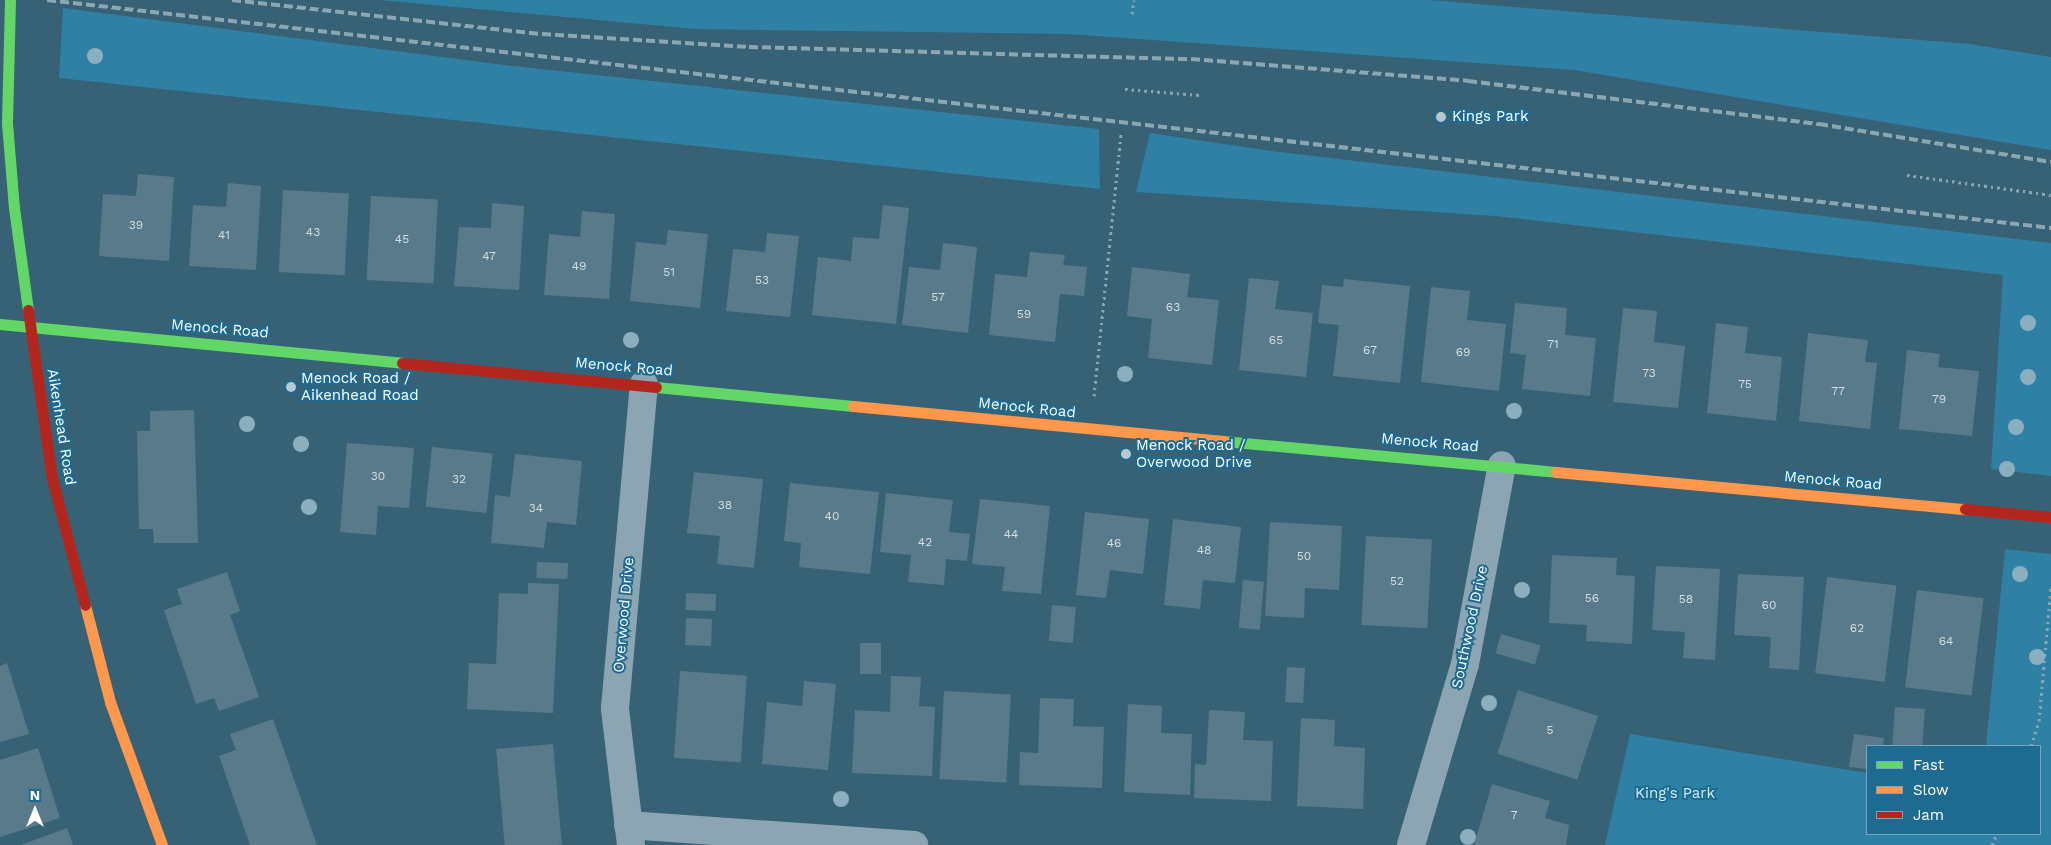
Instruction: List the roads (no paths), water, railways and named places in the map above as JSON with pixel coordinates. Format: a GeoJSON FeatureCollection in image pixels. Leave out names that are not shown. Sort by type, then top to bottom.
{"type":"FeatureCollection","features":[{"type":"Feature","properties":{"kind":"street","name":"Aikenhead Road"},"geometry":{"type":"LineString","coordinates":[[10,0],[7,123],[14,208],[52,478],[110,702],[162,845]]}},
{"type":"Feature","properties":{"kind":"street","name":"Menock Road"},"geometry":{"type":"LineString","coordinates":[[0,324],[644,384],[1091,429],[1502,464],[2051,517]]}},
{"type":"Feature","properties":{"kind":"street","name":"Overwood Drive"},"geometry":{"type":"LineString","coordinates":[[630,835],[615,708],[644,384]]}},
{"type":"Feature","properties":{"kind":"street","name":"Southwood Drive"},"geometry":{"type":"LineString","coordinates":[[1411,845],[1465,664],[1502,464]]}},
{"type":"Feature","properties":{"kind":"street"},"geometry":{"type":"LineString","coordinates":[[630,835],[914,845]]}},
{"type":"Feature","properties":{"kind":"railway"},"geometry":{"type":"LineString","coordinates":[[47,0],[2051,228]]}},
{"type":"Feature","properties":{"kind":"railway"},"geometry":{"type":"LineString","coordinates":[[232,0],[542,34],[749,47],[1191,59],[1468,81],[1819,124],[2051,162]]}},
{"type":"Feature","properties":{"kind":"place","name":"Kings Park"},"geometry":{"type":"Point","coordinates":[1441,117]}},
{"type":"Feature","properties":{"kind":"place","name":"Menock Road / Aikenhead Road"},"geometry":{"type":"Point","coordinates":[291,387]}},
{"type":"Feature","properties":{"kind":"place","name":"Menock Road / Overwood Drive"},"geometry":{"type":"Point","coordinates":[1126,454]}},
{"type":"Feature","properties":{"kind":"park label","name":"King's Park"},"geometry":{"type":"Point","coordinates":[1675,794]}}]}
